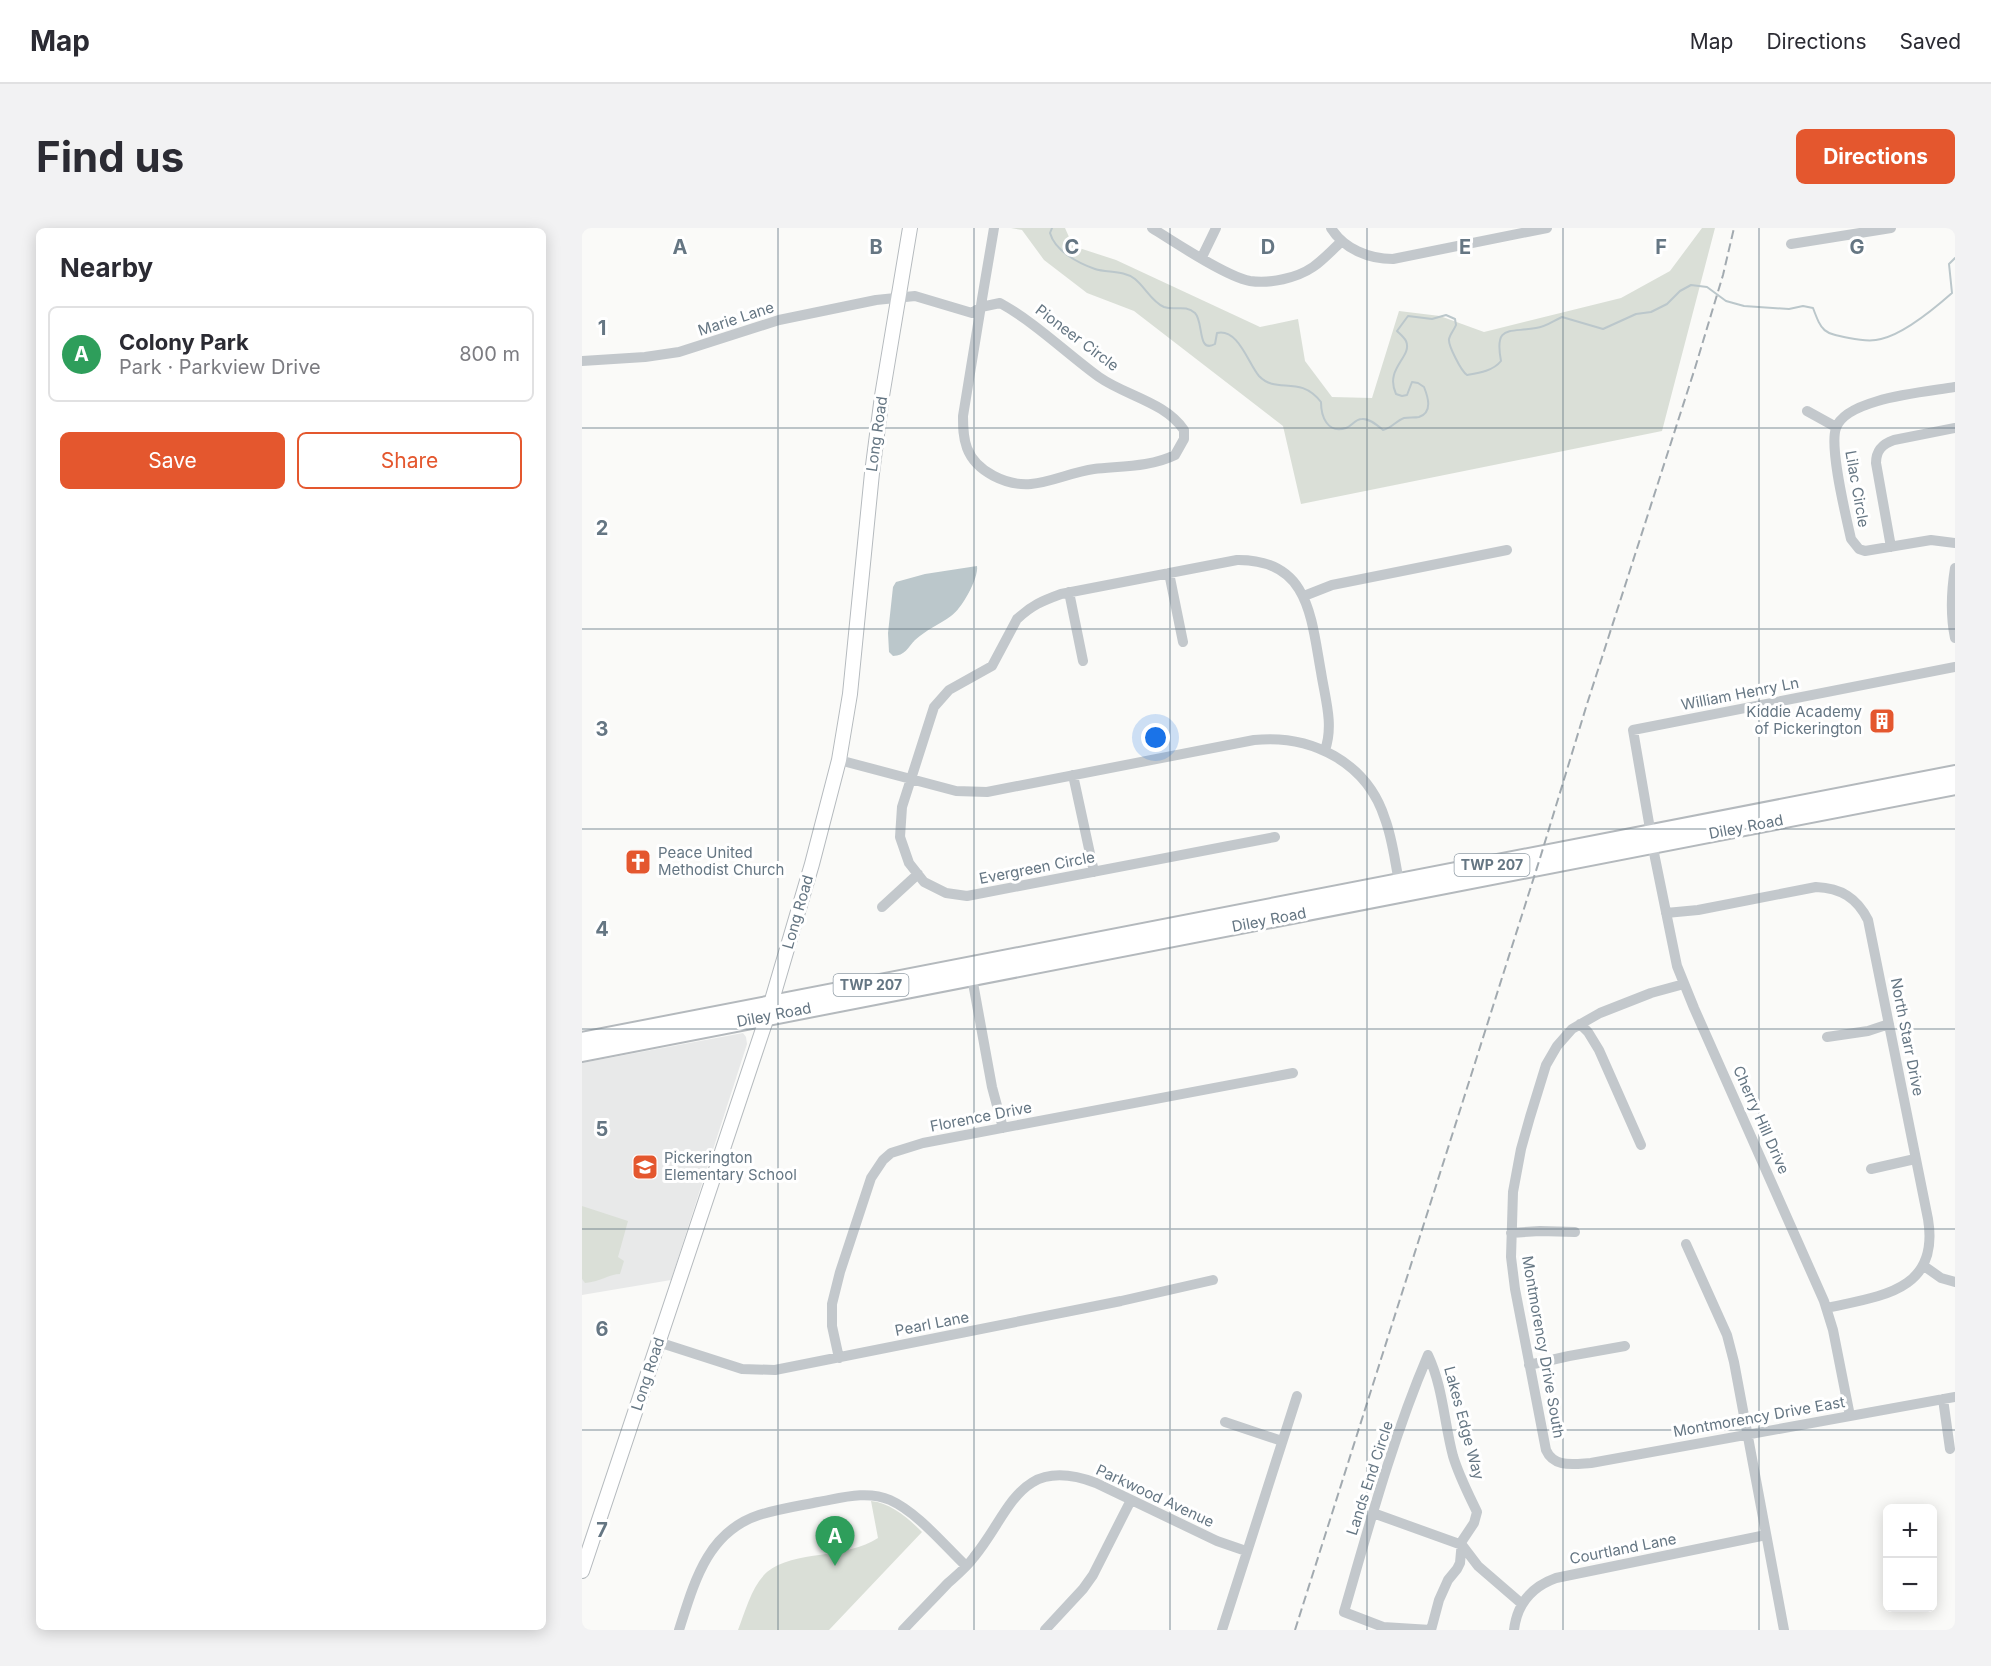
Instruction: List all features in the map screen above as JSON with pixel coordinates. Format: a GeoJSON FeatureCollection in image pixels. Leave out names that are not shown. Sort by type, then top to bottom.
{"type":"FeatureCollection","features":[{"type":"Feature","properties":{"kind":"highway","name":"Diley Road"},"geometry":{"type":"LineString","coordinates":[[1653,840],[1955,774]]}},
{"type":"Feature","properties":{"kind":"highway","name":"Diley Road"},"geometry":{"type":"LineString","coordinates":[[582,1041],[769,1010],[1653,840],[1955,786]]}},
{"type":"Feature","properties":{"kind":"highway","name":"Diley Road"},"geometry":{"type":"LineString","coordinates":[[582,1053],[769,1010]]}},
{"type":"Feature","properties":{"kind":"main road","name":"Long Road"},"geometry":{"type":"LineString","coordinates":[[582,1571],[769,1010],[812,864],[839,760],[850,694],[872,473],[910,228]]}},
{"type":"Feature","properties":{"kind":"street"},"geometry":{"type":"LineString","coordinates":[[981,307],[994,228]]}},
{"type":"Feature","properties":{"kind":"street"},"geometry":{"type":"LineString","coordinates":[[1152,228],[1240,278],[1267,281],[1298,274],[1314,266],[1341,242]]}},
{"type":"Feature","properties":{"kind":"street"},"geometry":{"type":"LineString","coordinates":[[1202,257],[1216,228]]}},
{"type":"Feature","properties":{"kind":"street"},"geometry":{"type":"LineString","coordinates":[[1331,228],[1341,242],[1368,255],[1383,259],[1393,259],[1547,228]]}},
{"type":"Feature","properties":{"kind":"street"},"geometry":{"type":"LineString","coordinates":[[1791,244],[1891,228]]}},
{"type":"Feature","properties":{"kind":"street","name":"Pioneer Circle"},"geometry":{"type":"LineString","coordinates":[[898,298],[915,296],[972,313],[981,307],[1000,303],[1024,316],[1101,378],[1168,413],[1184,430],[1181,447],[1170,458],[1144,464],[1092,469],[1033,484],[1017,484],[999,478],[974,461],[963,433],[963,416],[981,307]]}},
{"type":"Feature","properties":{"kind":"street","name":"Marie Lane"},"geometry":{"type":"LineString","coordinates":[[582,361],[645,357],[679,352],[779,320],[812,312],[898,298]]}},
{"type":"Feature","properties":{"kind":"street"},"geometry":{"type":"LineString","coordinates":[[1807,411],[1836,427],[1841,420],[1863,405],[1877,400],[1955,387]]}},
{"type":"Feature","properties":{"kind":"street","name":"Lilac Circle"},"geometry":{"type":"LineString","coordinates":[[1836,427],[1834,451],[1851,539],[1859,549],[1891,547],[1931,540],[1955,543]]}},
{"type":"Feature","properties":{"kind":"street"},"geometry":{"type":"LineString","coordinates":[[1891,547],[1876,463],[1878,450],[1894,440],[1955,428]]}},
{"type":"Feature","properties":{"kind":"street"},"geometry":{"type":"LineString","coordinates":[[1304,596],[1332,585],[1507,550]]}},
{"type":"Feature","properties":{"kind":"street","name":"Evergreen Circle"},"geometry":{"type":"LineString","coordinates":[[1275,837],[967,896],[946,893],[924,882],[909,863],[900,837],[902,807],[934,707],[950,690],[992,666],[1017,619],[1036,603],[1069,592],[1237,560],[1250,560],[1281,571],[1298,586],[1311,616],[1328,714],[1329,736],[1325,750]]}},
{"type":"Feature","properties":{"kind":"street"},"geometry":{"type":"LineString","coordinates":[[1955,568],[1951,617],[1955,638]]}},
{"type":"Feature","properties":{"kind":"street"},"geometry":{"type":"LineString","coordinates":[[1169,573],[1183,642]]}},
{"type":"Feature","properties":{"kind":"street"},"geometry":{"type":"LineString","coordinates":[[1069,592],[1083,661]]}},
{"type":"Feature","properties":{"kind":"street","name":"William Henry Ln"},"geometry":{"type":"LineString","coordinates":[[1653,840],[1633,730],[1955,667]]}},
{"type":"Feature","properties":{"kind":"street"},"geometry":{"type":"LineString","coordinates":[[839,760],[956,791],[987,792],[1261,739],[1297,741],[1325,750],[1348,765],[1373,793],[1385,817],[1400,889]]}},
{"type":"Feature","properties":{"kind":"street"},"geometry":{"type":"LineString","coordinates":[[1073,775],[1094,872]]}},
{"type":"Feature","properties":{"kind":"street","name":"Cherry Hill Drive"},"geometry":{"type":"LineString","coordinates":[[1653,840],[1677,966],[1816,1278],[1827,1308],[1850,1416]]}},
{"type":"Feature","properties":{"kind":"street"},"geometry":{"type":"LineString","coordinates":[[882,907],[918,874]]}},
{"type":"Feature","properties":{"kind":"street","name":"North Starr Drive"},"geometry":{"type":"LineString","coordinates":[[1666,914],[1816,887],[1827,887],[1844,893],[1856,902],[1868,920],[1929,1229],[1929,1251],[1924,1266]]}},
{"type":"Feature","properties":{"kind":"street"},"geometry":{"type":"LineString","coordinates":[[971,971],[1003,1128]]}},
{"type":"Feature","properties":{"kind":"street","name":"Montmorency Drive South"},"geometry":{"type":"LineString","coordinates":[[1569,1463],[1554,1462],[1546,1450],[1512,1272],[1510,1233],[1516,1170],[1543,1075],[1564,1037],[1580,1024],[1600,1013],[1651,993],[1684,984]]}},
{"type":"Feature","properties":{"kind":"street"},"geometry":{"type":"LineString","coordinates":[[1580,1024],[1599,1050],[1641,1144]]}},
{"type":"Feature","properties":{"kind":"street"},"geometry":{"type":"LineString","coordinates":[[1827,1037],[1868,1031],[1889,1024]]}},
{"type":"Feature","properties":{"kind":"street","name":"Florence Drive"},"geometry":{"type":"LineString","coordinates":[[838,1358],[832,1326],[834,1293],[865,1194],[876,1168],[891,1153],[1003,1128],[1293,1072]]}},
{"type":"Feature","properties":{"kind":"street"},"geometry":{"type":"LineString","coordinates":[[1871,1169],[1915,1158]]}},
{"type":"Feature","properties":{"kind":"street"},"geometry":{"type":"LineString","coordinates":[[1510,1233],[1575,1232]]}},
{"type":"Feature","properties":{"kind":"street"},"geometry":{"type":"LineString","coordinates":[[1686,1244],[1727,1335],[1748,1434],[1784,1630]]}},
{"type":"Feature","properties":{"kind":"street"},"geometry":{"type":"LineString","coordinates":[[1827,1308],[1893,1290],[1915,1278],[1924,1266],[1941,1278],[1955,1282]]}},
{"type":"Feature","properties":{"kind":"street","name":"Pearl Lane"},"geometry":{"type":"LineString","coordinates":[[658,1342],[724,1365],[753,1371],[775,1370],[1121,1301],[1214,1280]]}},
{"type":"Feature","properties":{"kind":"street"},"geometry":{"type":"LineString","coordinates":[[1529,1365],[1625,1346]]}},
{"type":"Feature","properties":{"kind":"street","name":"Lands End Circle"},"geometry":{"type":"LineString","coordinates":[[1344,1612],[1373,1513],[1428,1355]]}},
{"type":"Feature","properties":{"kind":"street","name":"Lakes Edge Way"},"geometry":{"type":"LineString","coordinates":[[1344,1612],[1383,1628],[1431,1630],[1438,1600],[1460,1563],[1462,1545],[1474,1522],[1477,1512],[1462,1483],[1453,1454],[1440,1386],[1428,1355]]}},
{"type":"Feature","properties":{"kind":"street"},"geometry":{"type":"LineString","coordinates":[[1222,1630],[1297,1396]]}},
{"type":"Feature","properties":{"kind":"street","name":"Montmorency Drive East"},"geometry":{"type":"LineString","coordinates":[[1569,1463],[1612,1460],[1955,1397]]}},
{"type":"Feature","properties":{"kind":"street"},"geometry":{"type":"LineString","coordinates":[[1943,1399],[1950,1449]]}},
{"type":"Feature","properties":{"kind":"street"},"geometry":{"type":"LineString","coordinates":[[1225,1422],[1282,1441]]}},
{"type":"Feature","properties":{"kind":"street","name":"Parkwood Avenue"},"geometry":{"type":"LineString","coordinates":[[903,1630],[966,1566],[986,1542],[1010,1502],[1032,1483],[1053,1476],[1075,1476],[1096,1483],[1217,1541],[1246,1551]]}},
{"type":"Feature","properties":{"kind":"street"},"geometry":{"type":"LineString","coordinates":[[679,1630],[696,1579],[711,1551],[722,1538],[740,1524],[774,1511],[848,1496],[879,1496],[906,1509],[966,1566]]}},
{"type":"Feature","properties":{"kind":"street"},"geometry":{"type":"LineString","coordinates":[[1045,1630],[1093,1575],[1131,1500]]}},
{"type":"Feature","properties":{"kind":"street"},"geometry":{"type":"LineString","coordinates":[[1373,1513],[1462,1545],[1478,1566],[1522,1604]]}},
{"type":"Feature","properties":{"kind":"street","name":"Courtland Lane"},"geometry":{"type":"LineString","coordinates":[[1514,1630],[1522,1604],[1537,1587],[1556,1578],[1766,1536]]}},
{"type":"Feature","properties":{"kind":"shaded area"},"geometry":{"type":"Polygon","coordinates":[[[1011,228],[1065,228],[1073,246],[1116,260],[1260,327],[1298,319],[1305,361],[1332,397],[1372,398],[1399,311],[1440,316],[1484,332],[1621,298],[1670,271],[1702,228],[1715,228],[1662,431],[1301,504],[1283,426],[1134,311],[1087,293],[1044,260],[1022,230],[1011,228]]]}},
{"type":"Feature","properties":{"kind":"shaded area"},"geometry":{"type":"Polygon","coordinates":[[[977,566],[972,586],[955,613],[919,636],[903,653],[893,656],[889,652],[888,633],[893,587],[896,582],[925,574],[977,566]]]}},
{"type":"Feature","properties":{"kind":"shaded area","name":"Pickerington Elementary School"},"geometry":{"type":"Polygon","coordinates":[[[743,1033],[747,1044],[671,1280],[582,1295],[582,1063],[743,1033]]]}},
{"type":"Feature","properties":{"kind":"shaded area"},"geometry":{"type":"Polygon","coordinates":[[[582,1206],[628,1221],[618,1257],[624,1261],[620,1274],[585,1283],[582,1279],[582,1206]]]}},
{"type":"Feature","properties":{"kind":"shaded area"},"geometry":{"type":"Polygon","coordinates":[[[871,1501],[892,1508],[922,1532],[829,1630],[738,1630],[753,1591],[767,1572],[791,1560],[851,1549],[878,1538],[871,1501]]]}},
{"type":"Feature","properties":{"kind":"waterway"},"geometry":{"type":"LineString","coordinates":[[1052,228],[1050,233],[1057,245],[1075,260],[1095,269],[1131,276],[1160,305],[1168,308],[1184,308],[1195,313],[1206,345],[1215,344],[1217,333],[1231,336],[1242,348],[1259,376],[1273,384],[1296,386],[1313,394],[1321,402],[1326,422],[1339,429],[1348,427],[1357,420],[1365,419],[1383,430],[1404,418],[1419,417],[1426,412],[1428,400],[1424,387],[1412,382],[1407,395],[1402,396],[1396,394],[1393,385],[1393,377],[1407,347],[1405,340],[1397,331],[1408,316],[1432,319],[1446,315],[1455,319],[1456,325],[1449,342],[1458,363],[1467,375],[1490,369],[1501,361],[1500,341],[1506,332],[1540,327],[1562,317],[1603,329],[1636,314],[1651,312],[1667,304],[1680,291],[1691,285],[1707,287],[1726,301],[1744,306],[1813,308],[1821,327],[1829,333],[1853,339],[1873,340],[1899,332],[1928,313],[1952,293],[1949,264],[1955,258]]}},
{"type":"Feature","properties":{"kind":"railway"},"geometry":{"type":"LineString","coordinates":[[1295,1630],[1695,368],[1723,275],[1734,228]]}},
{"type":"Feature","properties":{"kind":"place","name":"Kiddie Academy of Pickerington"},"geometry":{"type":"Point","coordinates":[1882,721]}},
{"type":"Feature","properties":{"kind":"place","name":"Peace United Methodist Church"},"geometry":{"type":"Point","coordinates":[638,862]}},
{"type":"Feature","properties":{"kind":"place","name":"Pickerington Elementary School"},"geometry":{"type":"Point","coordinates":[645,1167]}},
{"type":"Feature","properties":{"kind":"place","name":"Colony Park"},"geometry":{"type":"Point","coordinates":[835,1566]}}]}
